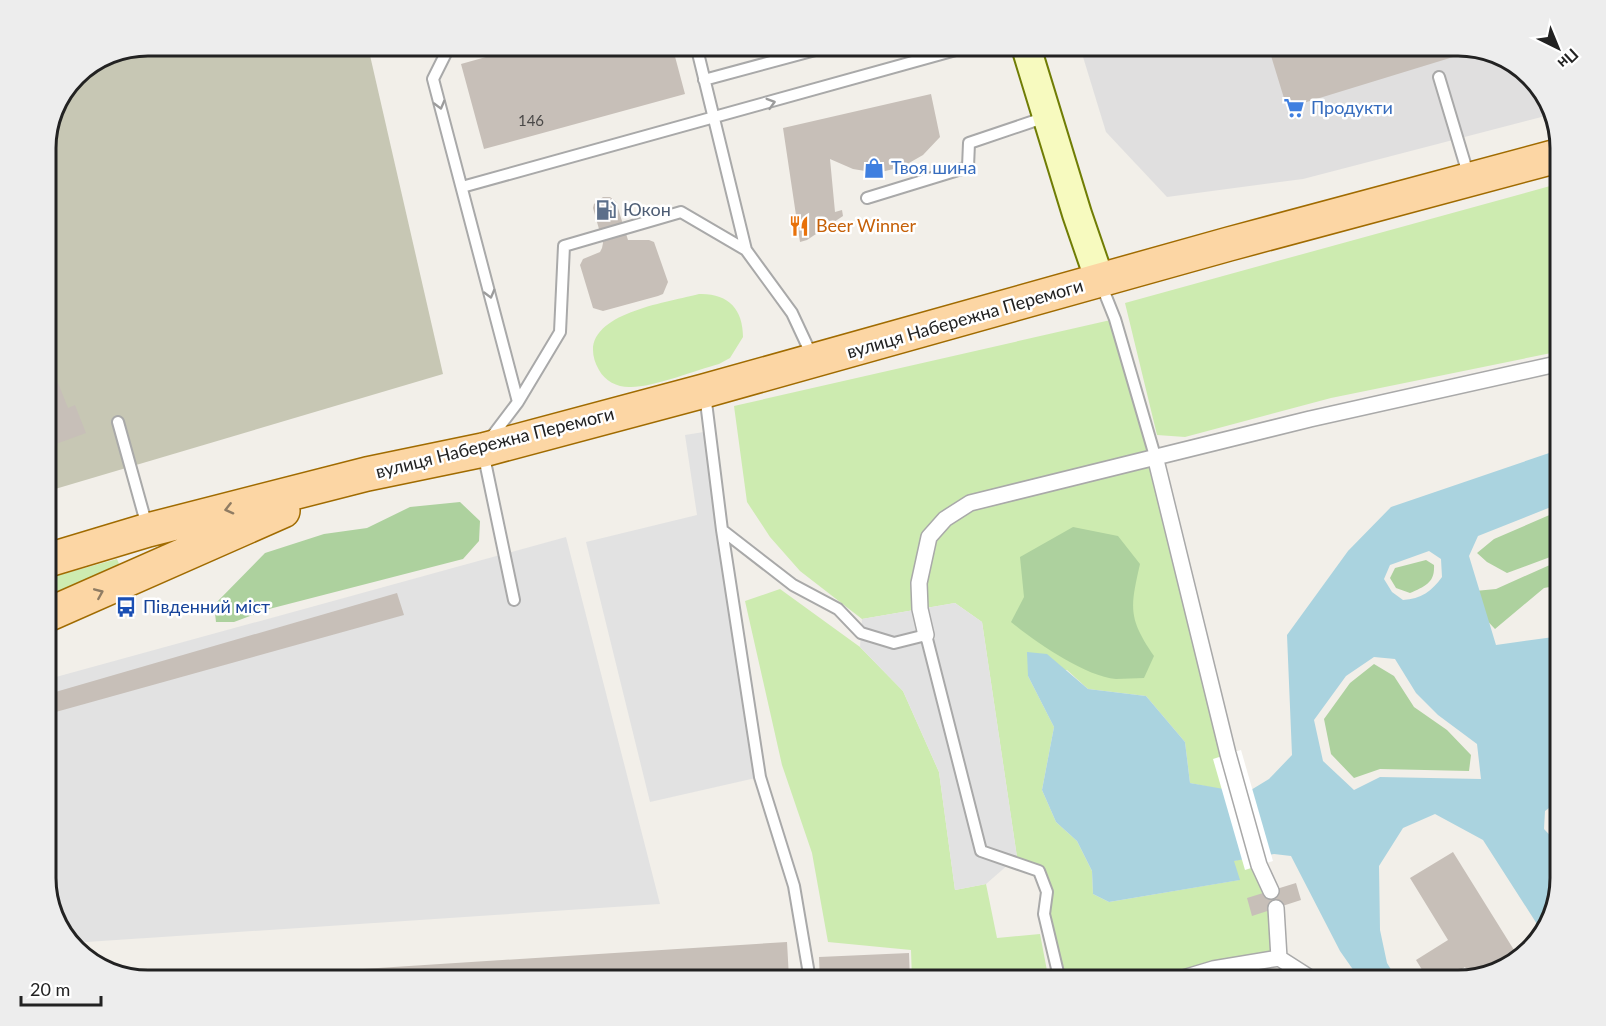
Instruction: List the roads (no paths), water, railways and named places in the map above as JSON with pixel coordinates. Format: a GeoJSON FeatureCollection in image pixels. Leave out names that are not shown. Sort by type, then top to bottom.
{"type":"FeatureCollection","features":[{"type":"Feature","properties":{"kind":"main road"},"geometry":{"type":"LineString","coordinates":[[1029,56],[1100,281]]}},
{"type":"Feature","properties":{"kind":"main road","name":"вулиця Набережна Перемоги"},"geometry":{"type":"LineString","coordinates":[[56,554],[367,474],[483,450],[1550,158]]}},
{"type":"Feature","properties":{"kind":"main road","name":"вулиця Набережна Перемоги"},"geometry":{"type":"LineString","coordinates":[[56,611],[367,474]]}},
{"type":"Feature","properties":{"kind":"street"},"geometry":{"type":"LineString","coordinates":[[927,635],[920,609],[919,583],[929,537],[945,519],[970,503],[1155,456],[1550,366]]}},
{"type":"Feature","properties":{"kind":"street"},"geometry":{"type":"LineString","coordinates":[[1155,456],[1228,754],[1259,865],[1271,891]]}},
{"type":"Feature","properties":{"kind":"street"},"geometry":{"type":"LineString","coordinates":[[1276,908],[1279,958]]}},
{"type":"Feature","properties":{"kind":"street"},"geometry":{"type":"LineString","coordinates":[[1210,970],[1279,958],[1298,970]]}},
{"type":"Feature","properties":{"kind":"lane"},"geometry":{"type":"LineString","coordinates":[[444,56],[433,79],[518,402]]}},
{"type":"Feature","properties":{"kind":"lane"},"geometry":{"type":"LineString","coordinates":[[699,56],[746,250],[792,313],[814,361]]}},
{"type":"Feature","properties":{"kind":"lane"},"geometry":{"type":"LineString","coordinates":[[704,80],[793,56]]}},
{"type":"Feature","properties":{"kind":"lane"},"geometry":{"type":"LineString","coordinates":[[462,187],[715,119],[935,56]]}},
{"type":"Feature","properties":{"kind":"lane"},"geometry":{"type":"LineString","coordinates":[[1439,77],[1470,180]]}},
{"type":"Feature","properties":{"kind":"lane"},"geometry":{"type":"LineString","coordinates":[[867,198],[968,167],[969,143],[1047,117]]}},
{"type":"Feature","properties":{"kind":"lane"},"geometry":{"type":"LineString","coordinates":[[514,600],[483,450],[518,402],[560,332],[564,246],[681,212],[746,250]]}},
{"type":"Feature","properties":{"kind":"lane"},"geometry":{"type":"LineString","coordinates":[[1100,281],[1115,319],[1155,456]]}},
{"type":"Feature","properties":{"kind":"lane"},"geometry":{"type":"LineString","coordinates":[[704,391],[722,530],[760,777],[794,886],[808,970]]}},
{"type":"Feature","properties":{"kind":"lane"},"geometry":{"type":"LineString","coordinates":[[118,422],[148,530]]}},
{"type":"Feature","properties":{"kind":"lane"},"geometry":{"type":"LineString","coordinates":[[722,530],[793,585],[838,609],[861,633],[894,644],[927,635],[981,851],[1039,871],[1047,892],[1044,914],[1057,970]]}},
{"type":"Feature","properties":{"kind":"water"},"geometry":{"type":"Polygon","coordinates":[[[1550,453],[1550,507],[1478,536],[1469,556],[1496,645],[1550,638],[1550,807],[1545,811],[1544,829],[1550,835],[1550,891],[1546,908],[1538,925],[1483,840],[1435,814],[1403,828],[1379,866],[1380,930],[1387,963],[1391,970],[1353,970],[1340,951],[1291,856],[1274,854],[1234,861],[1240,880],[1109,902],[1093,894],[1092,871],[1077,841],[1056,822],[1042,790],[1054,727],[1028,676],[1027,652],[1047,654],[1088,689],[1146,696],[1185,742],[1190,783],[1246,793],[1269,779],[1292,755],[1287,635],[1348,551],[1391,507],[1550,453]],[[1429,551],[1390,565],[1384,579],[1392,592],[1403,600],[1415,598],[1426,593],[1442,577],[1441,559],[1429,551]],[[1374,657],[1346,676],[1314,720],[1323,761],[1354,790],[1380,777],[1481,779],[1477,744],[1438,715],[1416,693],[1395,659],[1374,657]]]}},
{"type":"Feature","properties":{"kind":"place","name":"Продукти"},"geometry":{"type":"Point","coordinates":[1294,108]}},
{"type":"Feature","properties":{"kind":"place","name":"Твоя шина"},"geometry":{"type":"Point","coordinates":[874,168]}},
{"type":"Feature","properties":{"kind":"place","name":"Юкон"},"geometry":{"type":"Point","coordinates":[606,210]}},
{"type":"Feature","properties":{"kind":"place","name":"Beer Winner"},"geometry":{"type":"Point","coordinates":[799,226]}},
{"type":"Feature","properties":{"kind":"place","name":"Південний міст"},"geometry":{"type":"Point","coordinates":[126,607]}}]}
